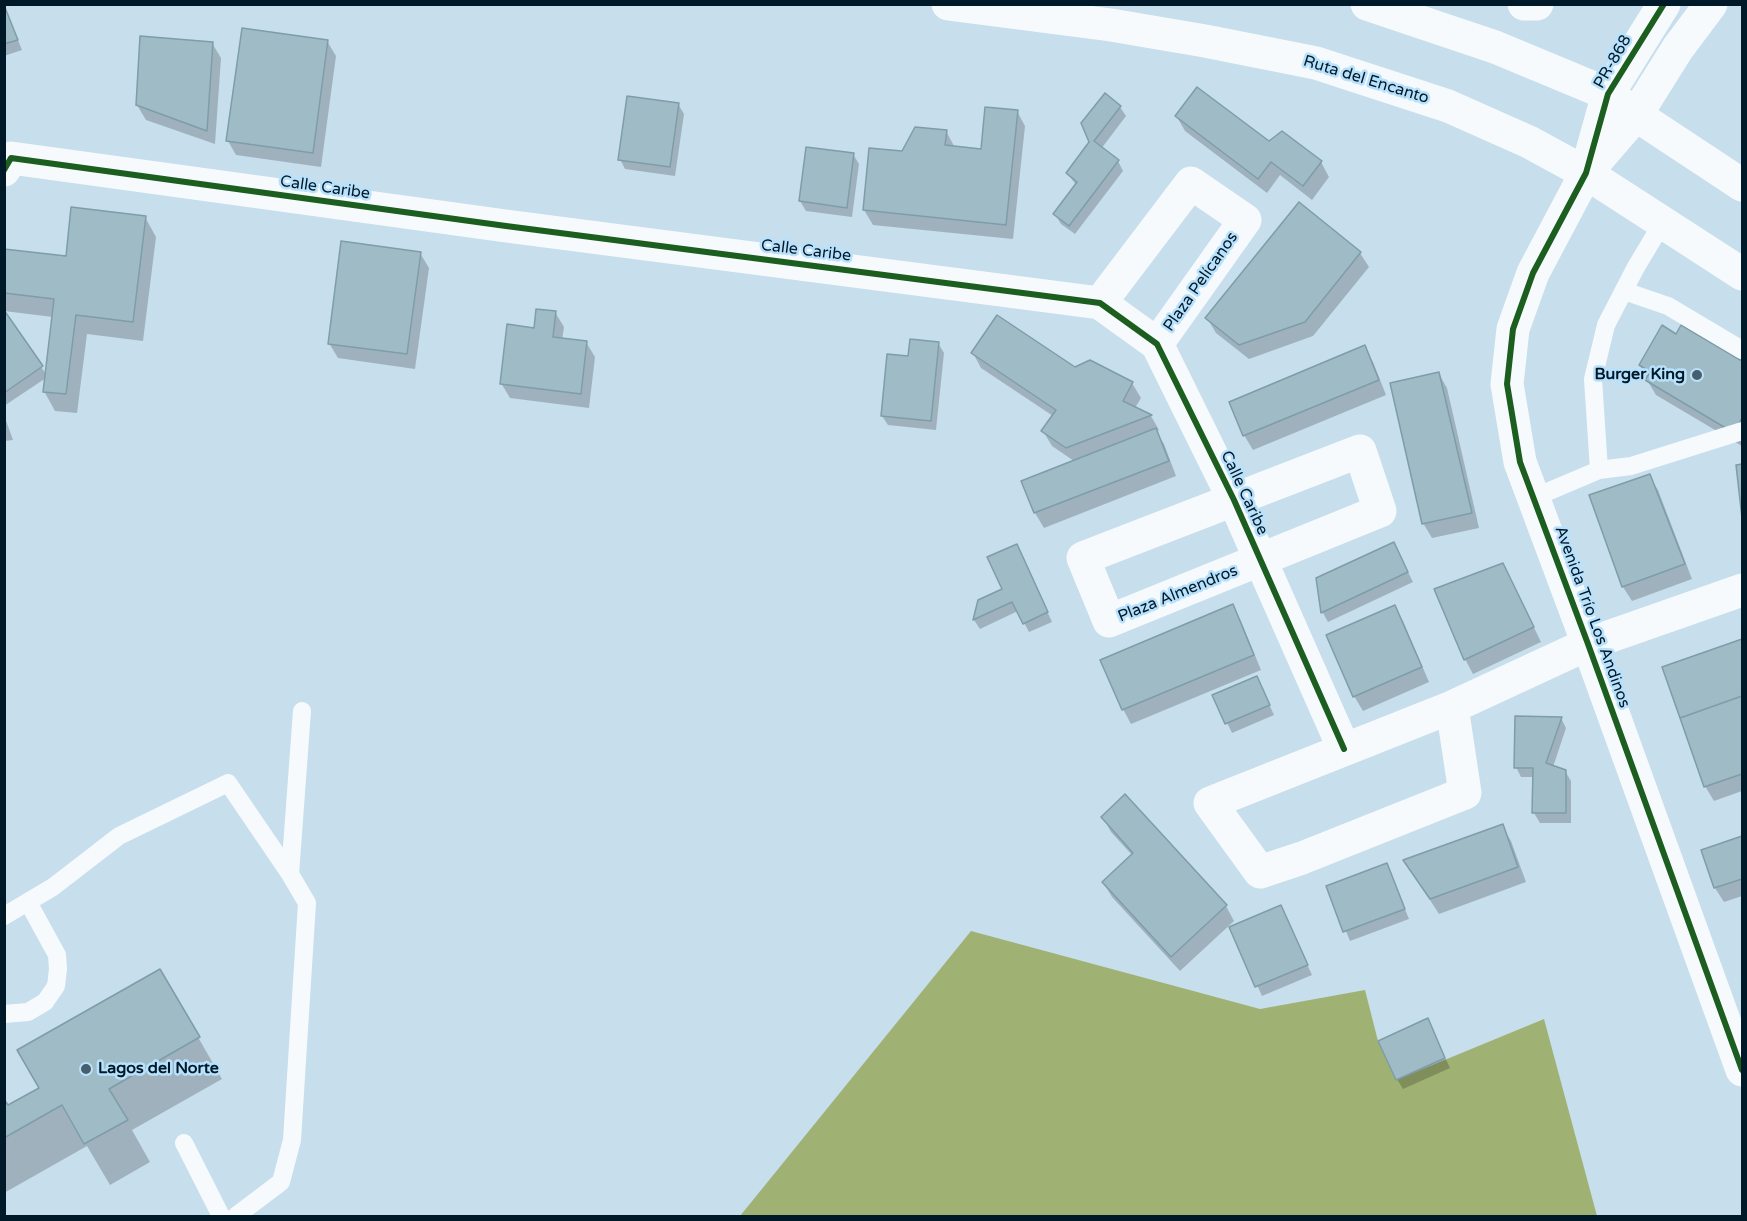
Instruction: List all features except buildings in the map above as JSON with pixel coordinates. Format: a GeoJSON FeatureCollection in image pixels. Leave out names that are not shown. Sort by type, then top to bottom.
{"type":"FeatureCollection","features":[{"type":"Feature","properties":{"kind":"street","name":"Ruta del Encanto"},"geometry":{"type":"LineString","coordinates":[[948,4],[1111,25],[1317,63],[1448,106],[1529,141],[1586,173],[1743,274]]}},
{"type":"Feature","properties":{"kind":"street"},"geometry":{"type":"LineString","coordinates":[[1366,4],[1495,47],[1608,94],[1743,185]]}},
{"type":"Feature","properties":{"kind":"street"},"geometry":{"type":"LineString","coordinates":[[1524,4],[1537,4]]}},
{"type":"Feature","properties":{"kind":"street","name":"PR-868"},"geometry":{"type":"LineString","coordinates":[[1586,173],[1608,94],[1664,4]]}},
{"type":"Feature","properties":{"kind":"street","name":"PR-868"},"geometry":{"type":"LineString","coordinates":[[1586,173],[1636,115],[1678,48],[1711,4]]}},
{"type":"Feature","properties":{"kind":"street","name":"Calle Caribe"},"geometry":{"type":"LineString","coordinates":[[4,170],[11,158],[506,226],[1100,303],[1157,344],[1234,501],[1344,749]]}},
{"type":"Feature","properties":{"kind":"street","name":"Avenida Trío Los Andinos"},"geometry":{"type":"LineString","coordinates":[[1586,173],[1533,273],[1513,329],[1507,384],[1520,462],[1743,1070]]}},
{"type":"Feature","properties":{"kind":"street","name":"Plaza Pelícanos"},"geometry":{"type":"LineString","coordinates":[[1100,303],[1191,183],[1245,220],[1157,344]]}},
{"type":"Feature","properties":{"kind":"street"},"geometry":{"type":"LineString","coordinates":[[1234,501],[1360,451],[1380,511],[1260,561]]}},
{"type":"Feature","properties":{"kind":"street","name":"Plaza Almendros"},"geometry":{"type":"LineString","coordinates":[[1234,501],[1083,558],[1109,621],[1260,561]]}},
{"type":"Feature","properties":{"kind":"street"},"geometry":{"type":"LineString","coordinates":[[1452,707],[1465,793],[1302,858],[1260,872],[1210,803],[1452,707],[1588,644],[1743,590]]}},
{"type":"Feature","properties":{"kind":"lane"},"geometry":{"type":"LineString","coordinates":[[1599,470],[1593,379],[1606,325],[1663,222]]}},
{"type":"Feature","properties":{"kind":"lane"},"geometry":{"type":"LineString","coordinates":[[1624,291],[1668,306],[1743,351]]}},
{"type":"Feature","properties":{"kind":"lane"},"geometry":{"type":"LineString","coordinates":[[1533,498],[1599,470],[1631,466],[1743,431]]}},
{"type":"Feature","properties":{"kind":"lane"},"geometry":{"type":"LineString","coordinates":[[290,874],[302,711]]}},
{"type":"Feature","properties":{"kind":"lane"},"geometry":{"type":"LineString","coordinates":[[4,916],[53,886],[119,836],[228,783],[307,903],[292,1140],[281,1182],[236,1216]]}},
{"type":"Feature","properties":{"kind":"lane"},"geometry":{"type":"LineString","coordinates":[[4,1014],[28,1012],[45,1002],[56,986],[57,955],[28,902]]}},
{"type":"Feature","properties":{"kind":"lane"},"geometry":{"type":"LineString","coordinates":[[183,1143],[221,1216]]}},
{"type":"Feature","properties":{"kind":"shaded area"},"geometry":{"type":"Polygon","coordinates":[[[971,931],[1260,1009],[1365,990],[1378,1041],[1396,1080],[1544,1019],[1597,1216],[740,1216],[971,931]]]}},
{"type":"Feature","properties":{"kind":"cycle path"},"geometry":{"type":"LineString","coordinates":[[1664,4],[1608,94],[1586,173],[1533,273],[1513,329],[1507,384],[1520,462],[1742,1070]]}},
{"type":"Feature","properties":{"kind":"cycle path"},"geometry":{"type":"LineString","coordinates":[[4,170],[11,158],[506,226],[1100,303],[1157,344],[1234,500],[1344,749]]}},
{"type":"Feature","properties":{"kind":"place","name":"Burger King"},"geometry":{"type":"Point","coordinates":[1697,375]}},
{"type":"Feature","properties":{"kind":"place","name":"Lagos del Norte"},"geometry":{"type":"Point","coordinates":[86,1069]}}]}
